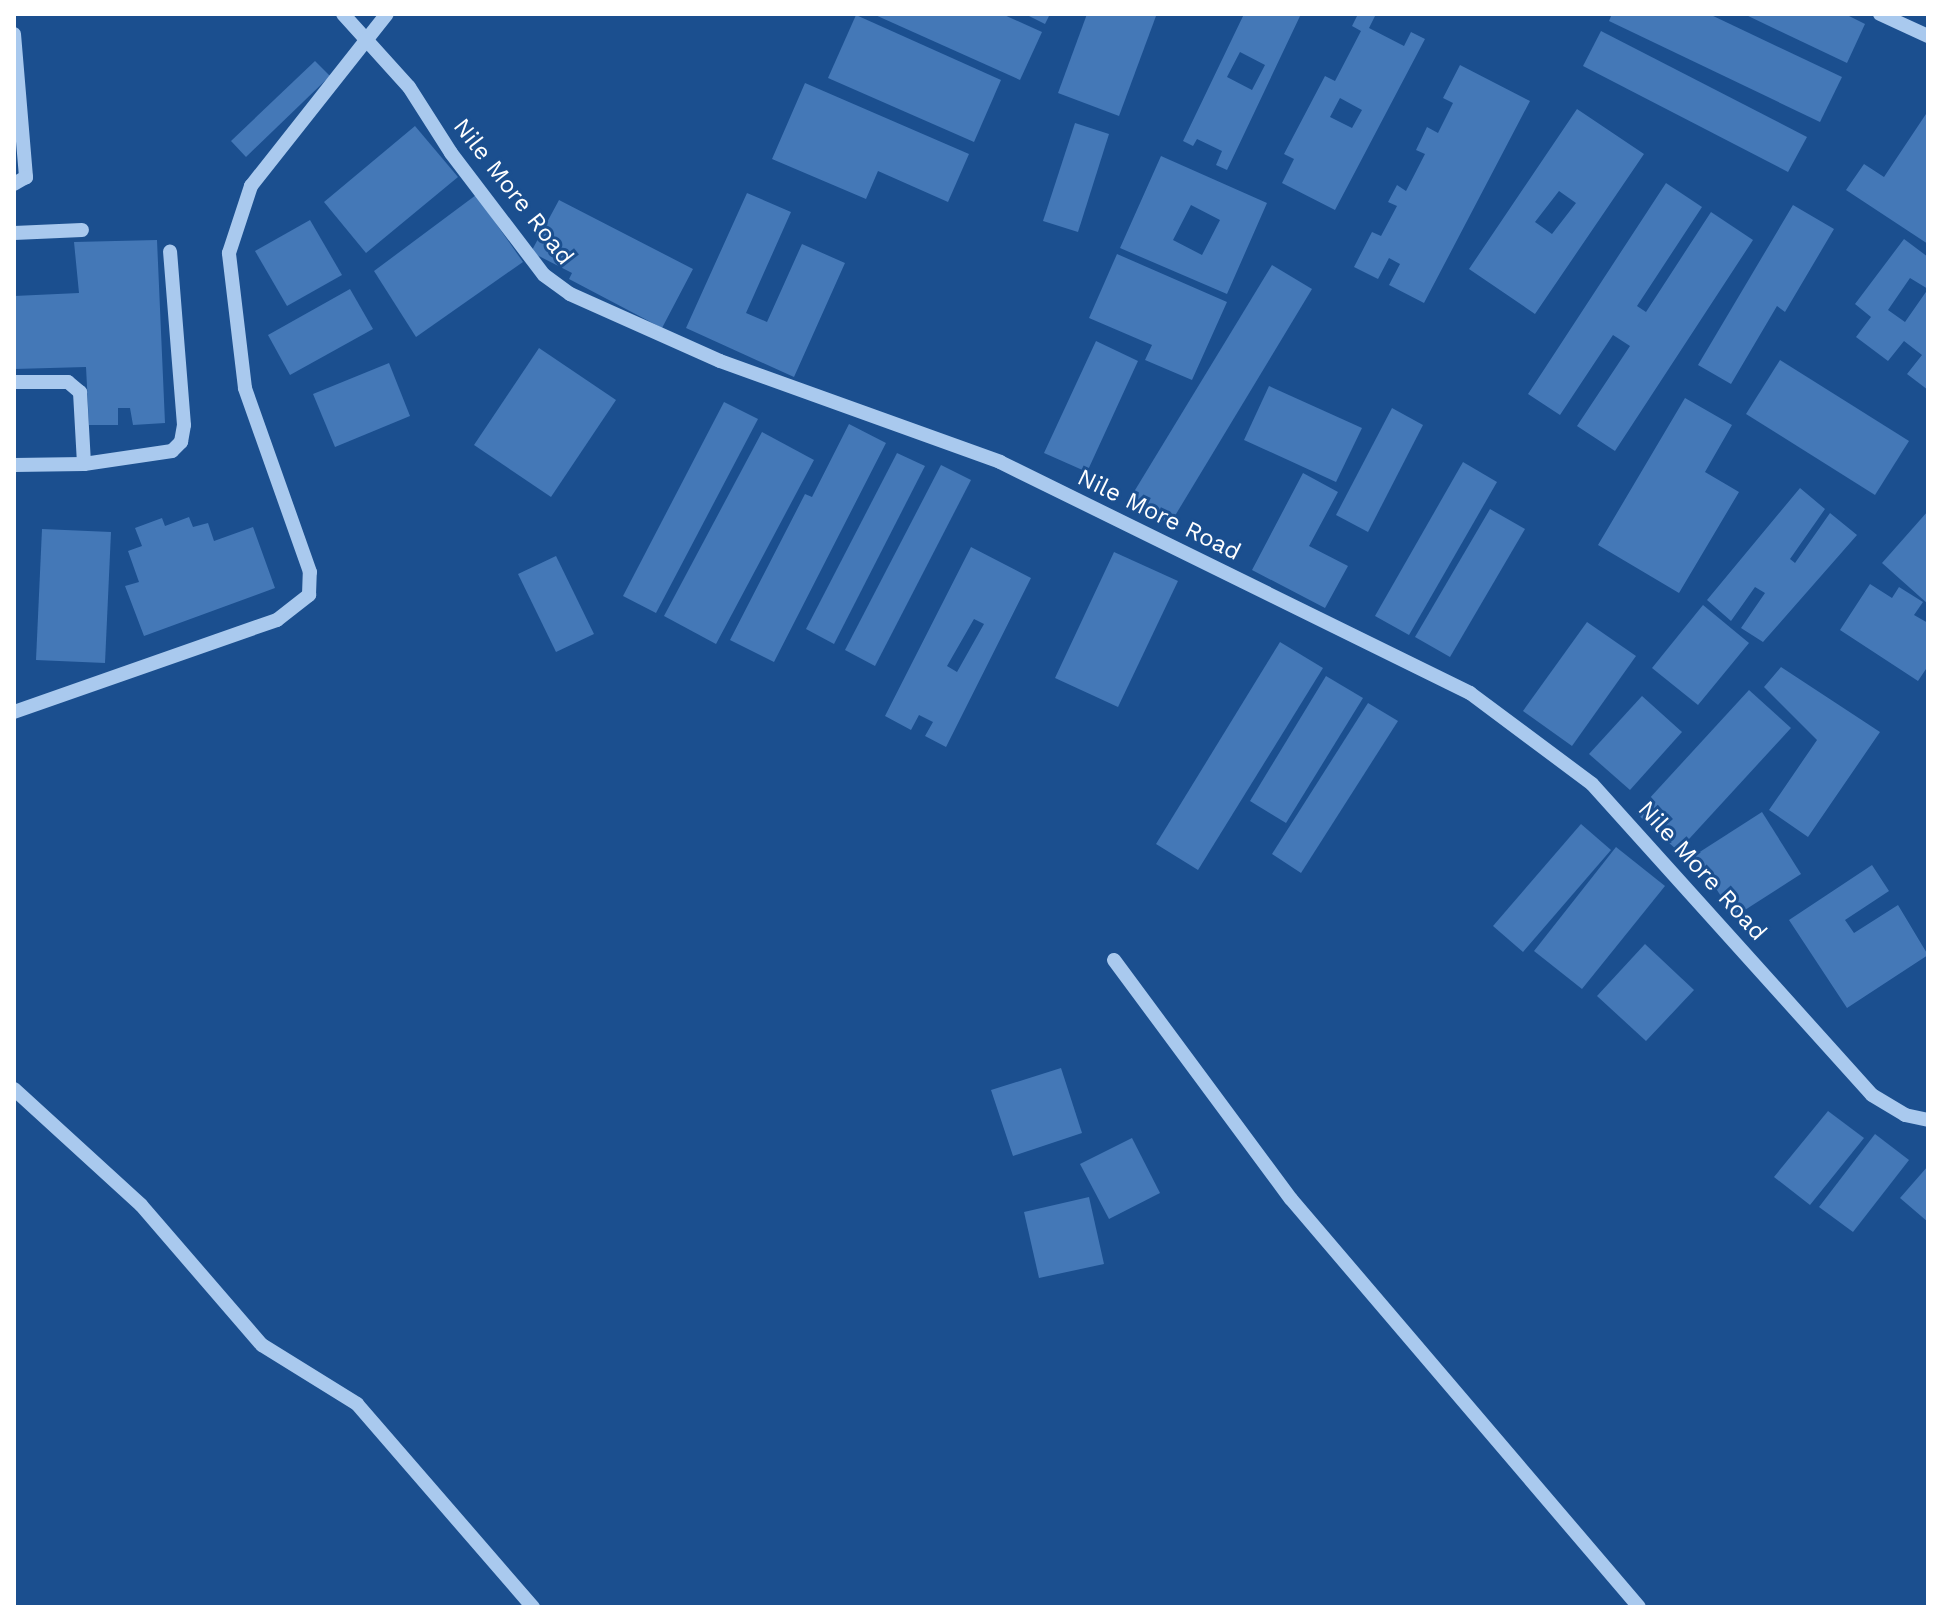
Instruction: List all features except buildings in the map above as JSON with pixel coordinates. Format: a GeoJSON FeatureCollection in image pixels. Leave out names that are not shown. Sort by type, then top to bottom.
{"type":"FeatureCollection","features":[{"type":"Feature","properties":{"kind":"street","name":"Nile More Road"},"geometry":{"type":"LineString","coordinates":[[343,14],[369,39],[544,275],[570,294],[720,361],[1000,462],[1470,693],[1592,784],[1872,1095],[1905,1115],[1928,1120]]}},
{"type":"Feature","properties":{"kind":"street"},"geometry":{"type":"LineString","coordinates":[[14,712],[277,620],[309,595],[310,572],[245,388],[229,253],[251,186],[387,14]]}},
{"type":"Feature","properties":{"kind":"street"},"geometry":{"type":"LineString","coordinates":[[1880,14],[1928,36]]}},
{"type":"Feature","properties":{"kind":"street"},"geometry":{"type":"LineString","coordinates":[[14,34],[26,177],[14,184]]}},
{"type":"Feature","properties":{"kind":"street"},"geometry":{"type":"LineString","coordinates":[[14,233],[82,230]]}},
{"type":"Feature","properties":{"kind":"street"},"geometry":{"type":"LineString","coordinates":[[14,465],[84,464],[172,451],[181,442],[184,425],[170,252]]}},
{"type":"Feature","properties":{"kind":"street"},"geometry":{"type":"LineString","coordinates":[[14,382],[68,382],[80,392],[84,464]]}},
{"type":"Feature","properties":{"kind":"street"},"geometry":{"type":"LineString","coordinates":[[1114,960],[1291,1199],[1639,1607]]}},
{"type":"Feature","properties":{"kind":"street"},"geometry":{"type":"LineString","coordinates":[[14,1089],[141,1205],[262,1345],[357,1404],[533,1607]]}}]}
